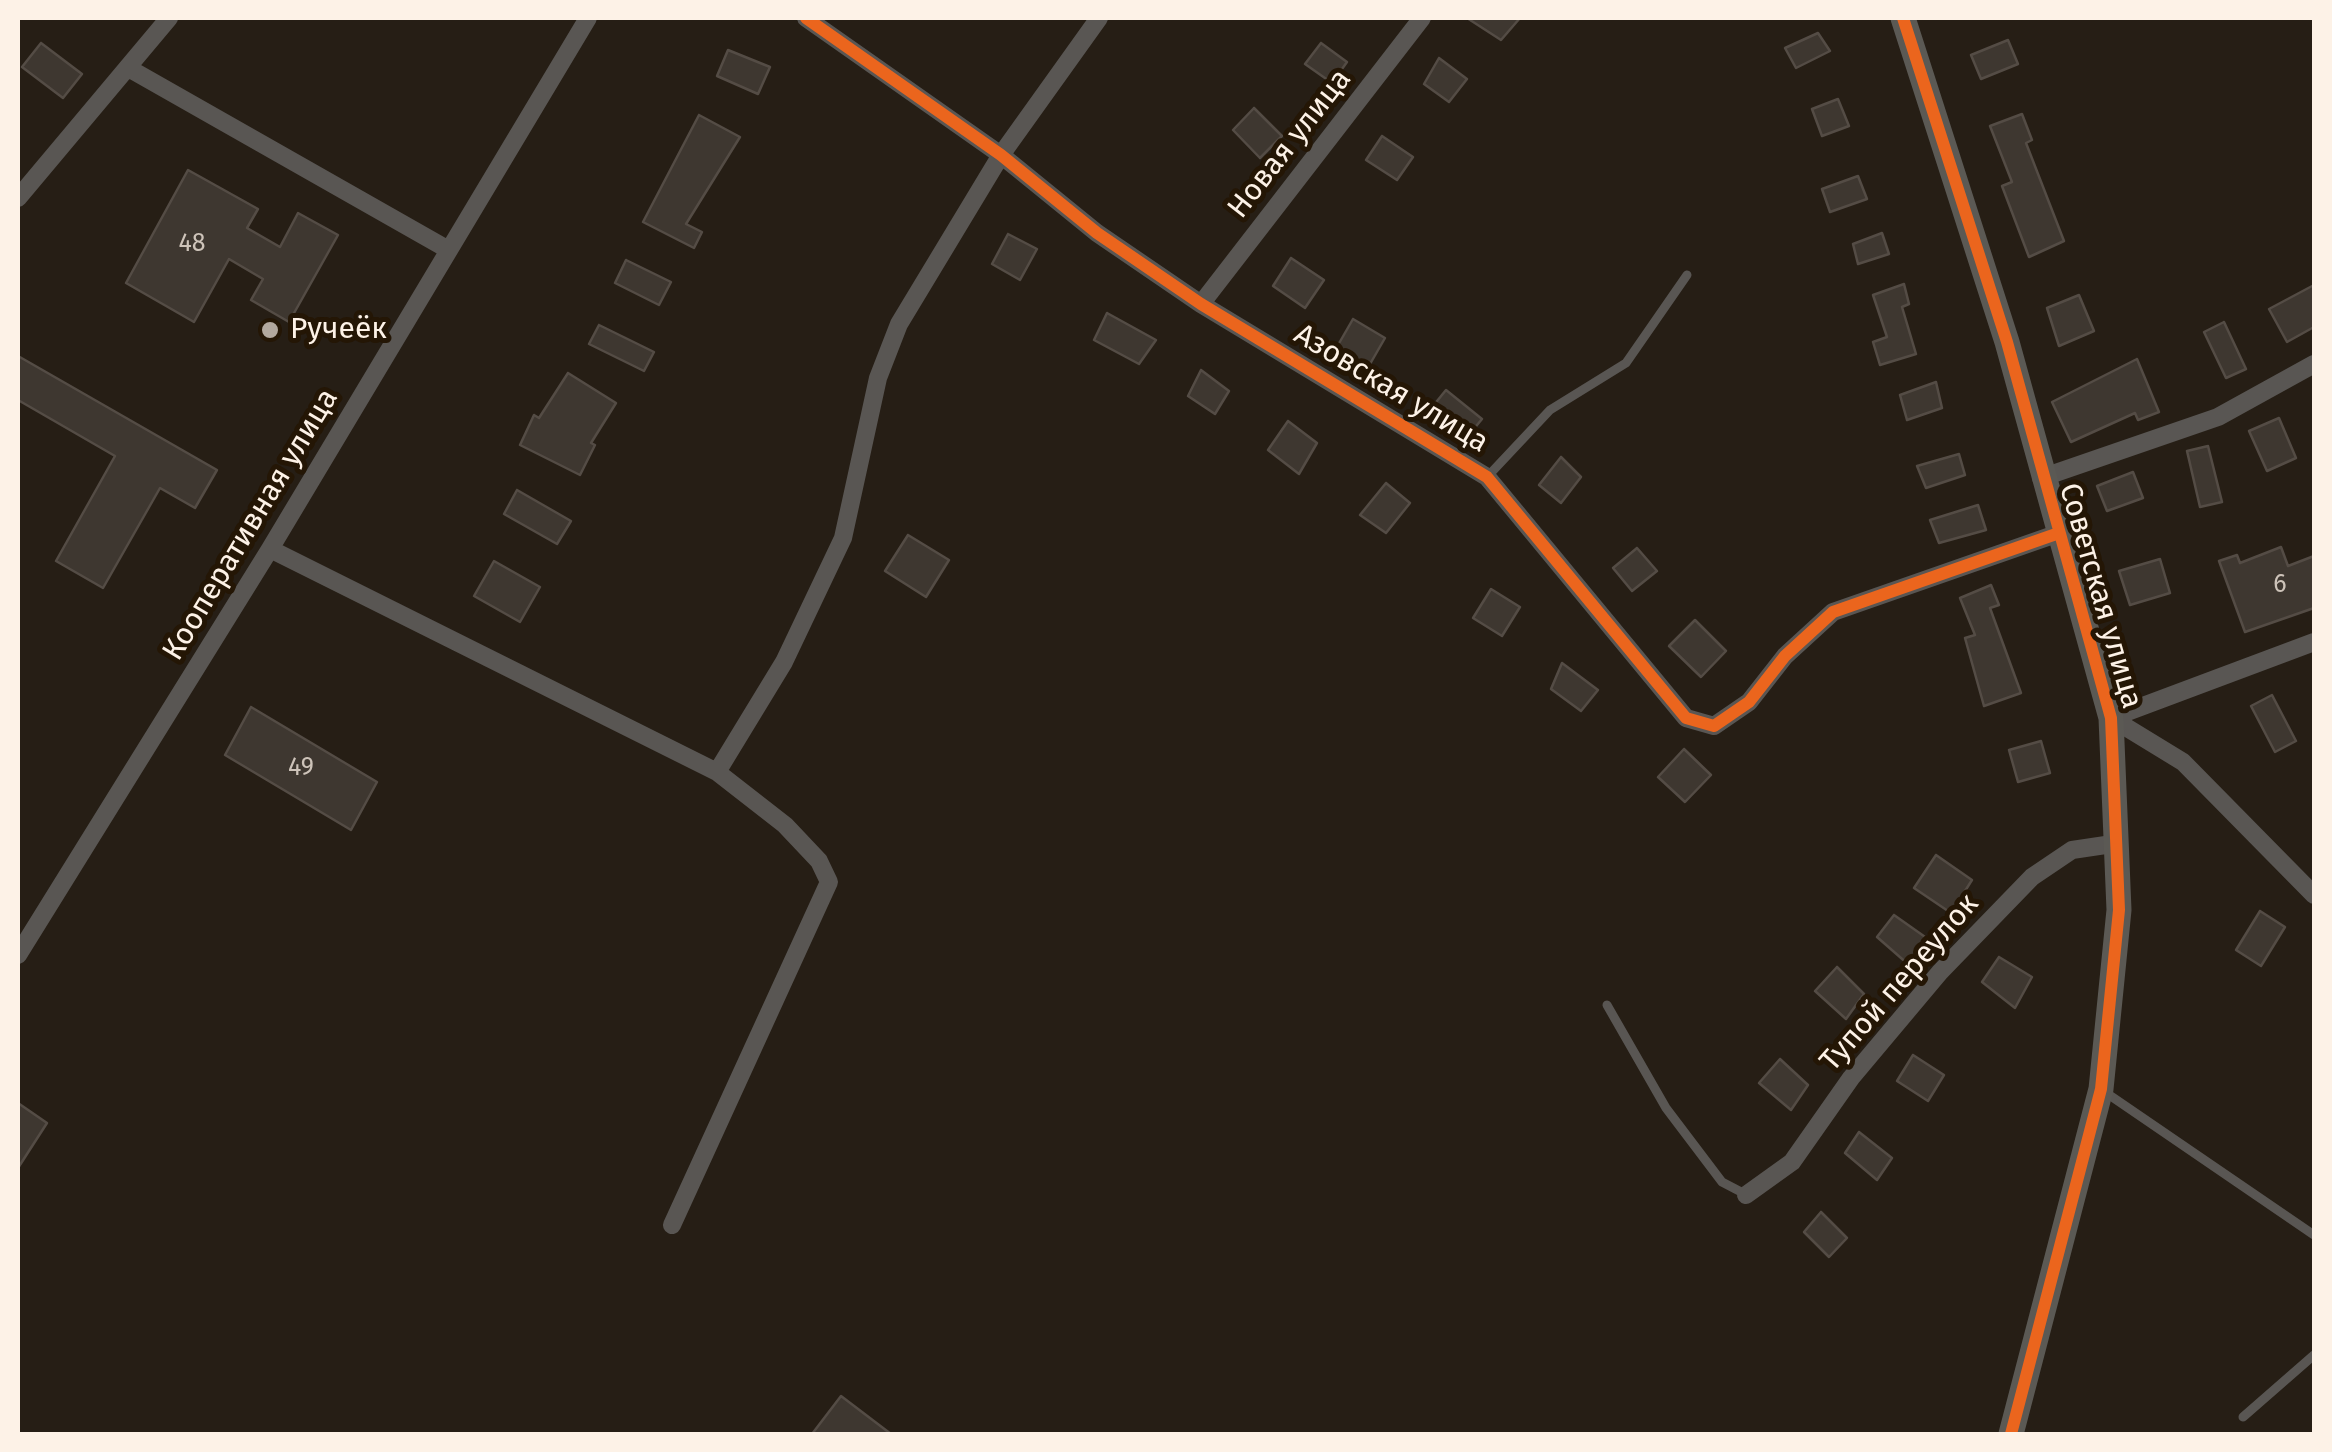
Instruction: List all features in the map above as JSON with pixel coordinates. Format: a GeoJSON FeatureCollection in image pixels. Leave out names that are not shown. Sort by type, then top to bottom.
{"type":"FeatureCollection","features":[{"type":"Feature","properties":{"kind":"street"},"geometry":{"type":"LineString","coordinates":[[18,198],[169,18]]}},
{"type":"Feature","properties":{"kind":"street","name":"Кооперативная улица"},"geometry":{"type":"LineString","coordinates":[[18,955],[270,549],[588,18]]}},
{"type":"Feature","properties":{"kind":"street","name":"Азовская улица"},"geometry":{"type":"LineString","coordinates":[[806,18],[1001,156],[1096,233],[1200,304],[1488,476],[1686,718],[1714,726],[1749,702],[1785,656],[1833,612],[2059,533]]}},
{"type":"Feature","properties":{"kind":"street"},"geometry":{"type":"LineString","coordinates":[[717,772],[784,662],[843,538],[878,378],[899,324],[1001,156],[1099,18]]}},
{"type":"Feature","properties":{"kind":"street","name":"Новая улица"},"geometry":{"type":"LineString","coordinates":[[1200,304],[1422,18]]}},
{"type":"Feature","properties":{"kind":"street","name":"Советская улица"},"geometry":{"type":"LineString","coordinates":[[1903,18],[2007,342],[2041,478],[2111,718],[2119,910],[2101,1089],[2010,1434]]}},
{"type":"Feature","properties":{"kind":"street"},"geometry":{"type":"LineString","coordinates":[[130,68],[447,249]]}},
{"type":"Feature","properties":{"kind":"street"},"geometry":{"type":"LineString","coordinates":[[2041,478],[2218,417],[2314,364]]}},
{"type":"Feature","properties":{"kind":"street"},"geometry":{"type":"LineString","coordinates":[[270,549],[717,772],[786,825],[819,861],[828,882],[672,1225]]}},
{"type":"Feature","properties":{"kind":"street"},"geometry":{"type":"LineString","coordinates":[[2111,718],[2314,642]]}},
{"type":"Feature","properties":{"kind":"street"},"geometry":{"type":"LineString","coordinates":[[2111,718],[2183,762],[2314,895]]}},
{"type":"Feature","properties":{"kind":"street","name":"Тупой переулок"},"geometry":{"type":"LineString","coordinates":[[1746,1195],[1792,1162],[1851,1078],[1940,972],[2032,877],[2072,850],[2119,843]]}},
{"type":"Feature","properties":{"kind":"lane"},"geometry":{"type":"LineString","coordinates":[[1488,476],[1550,410],[1626,363],[1687,275]]}},
{"type":"Feature","properties":{"kind":"lane"},"geometry":{"type":"LineString","coordinates":[[1608,1005],[1666,1108],[1722,1182],[1746,1195]]}},
{"type":"Feature","properties":{"kind":"lane"},"geometry":{"type":"LineString","coordinates":[[2101,1089],[2314,1235]]}},
{"type":"Feature","properties":{"kind":"lane"},"geometry":{"type":"LineString","coordinates":[[2243,1417],[2314,1355]]}},
{"type":"Feature","properties":{"kind":"building"},"geometry":{"type":"Polygon","coordinates":[[[1467,18],[1520,18],[1501,40],[1467,18]]]}},
{"type":"Feature","properties":{"kind":"building"},"geometry":{"type":"Polygon","coordinates":[[[1818,33],[1830,51],[1796,68],[1785,48],[1818,33]]]}},
{"type":"Feature","properties":{"kind":"building"},"geometry":{"type":"Polygon","coordinates":[[[2008,40],[2018,64],[1981,79],[1971,55],[2008,40]]]}},
{"type":"Feature","properties":{"kind":"building"},"geometry":{"type":"Polygon","coordinates":[[[41,43],[82,74],[63,98],[22,67],[41,43]]]}},
{"type":"Feature","properties":{"kind":"building"},"geometry":{"type":"Polygon","coordinates":[[[1321,43],[1347,62],[1332,83],[1305,64],[1321,43]]]}},
{"type":"Feature","properties":{"kind":"building"},"geometry":{"type":"Polygon","coordinates":[[[728,50],[770,67],[758,94],[717,76],[728,50]]]}},
{"type":"Feature","properties":{"kind":"building"},"geometry":{"type":"Polygon","coordinates":[[[1439,58],[1467,79],[1449,102],[1424,84],[1439,58]]]}},
{"type":"Feature","properties":{"kind":"building"},"geometry":{"type":"Polygon","coordinates":[[[1838,99],[1849,126],[1822,136],[1812,109],[1838,99]]]}},
{"type":"Feature","properties":{"kind":"building"},"geometry":{"type":"Polygon","coordinates":[[[1254,108],[1282,136],[1260,158],[1233,130],[1254,108]]]}},
{"type":"Feature","properties":{"kind":"building"},"geometry":{"type":"Polygon","coordinates":[[[2022,114],[2032,140],[2026,143],[2064,241],[2029,257],[2002,186],[2012,182],[1990,126],[2022,114]]]}},
{"type":"Feature","properties":{"kind":"building"},"geometry":{"type":"Polygon","coordinates":[[[699,115],[740,137],[686,224],[702,232],[694,248],[643,222],[699,115]]]}},
{"type":"Feature","properties":{"kind":"building"},"geometry":{"type":"Polygon","coordinates":[[[1382,136],[1413,157],[1397,180],[1366,160],[1382,136]]]}},
{"type":"Feature","properties":{"kind":"building"},"geometry":{"type":"Polygon","coordinates":[[[188,170],[258,209],[247,228],[280,247],[298,213],[338,235],[289,322],[251,300],[263,279],[229,259],[194,322],[126,283],[188,170]]]}},
{"type":"Feature","properties":{"kind":"building"},"geometry":{"type":"Polygon","coordinates":[[[1858,176],[1867,199],[1830,212],[1822,189],[1858,176]]]}},
{"type":"Feature","properties":{"kind":"building"},"geometry":{"type":"Polygon","coordinates":[[[1882,233],[1889,254],[1858,264],[1853,244],[1882,233]]]}},
{"type":"Feature","properties":{"kind":"building"},"geometry":{"type":"Polygon","coordinates":[[[1008,234],[1037,249],[1020,280],[992,264],[1008,234]]]}},
{"type":"Feature","properties":{"kind":"building"},"geometry":{"type":"Polygon","coordinates":[[[1291,258],[1324,280],[1305,308],[1273,286],[1291,258]]]}},
{"type":"Feature","properties":{"kind":"building"},"geometry":{"type":"Polygon","coordinates":[[[626,260],[671,282],[659,305],[615,283],[626,260]]]}},
{"type":"Feature","properties":{"kind":"building"},"geometry":{"type":"Polygon","coordinates":[[[1904,284],[1909,304],[1902,307],[1916,354],[1880,365],[1873,342],[1887,337],[1873,295],[1904,284]]]}},
{"type":"Feature","properties":{"kind":"building"},"geometry":{"type":"Polygon","coordinates":[[[2314,285],[2314,327],[2287,342],[2269,309],[2314,285]]]}},
{"type":"Feature","properties":{"kind":"building"},"geometry":{"type":"Polygon","coordinates":[[[2079,295],[2094,331],[2059,346],[2047,308],[2079,295]]]}},
{"type":"Feature","properties":{"kind":"building"},"geometry":{"type":"Polygon","coordinates":[[[1107,313],[1156,340],[1139,364],[1094,340],[1107,313]]]}},
{"type":"Feature","properties":{"kind":"building"},"geometry":{"type":"Polygon","coordinates":[[[1353,319],[1385,338],[1366,371],[1334,352],[1353,319]]]}},
{"type":"Feature","properties":{"kind":"building"},"geometry":{"type":"Polygon","coordinates":[[[2224,322],[2246,369],[2226,378],[2204,332],[2224,322]]]}},
{"type":"Feature","properties":{"kind":"building"},"geometry":{"type":"Polygon","coordinates":[[[599,325],[654,352],[644,371],[589,344],[599,325]]]}},
{"type":"Feature","properties":{"kind":"building"},"geometry":{"type":"Polygon","coordinates":[[[18,356],[217,470],[195,508],[160,488],[103,588],[56,561],[115,456],[18,400],[18,356]]]}},
{"type":"Feature","properties":{"kind":"building"},"geometry":{"type":"Polygon","coordinates":[[[2137,359],[2159,412],[2138,420],[2135,413],[2071,442],[2052,402],[2137,359]]]}},
{"type":"Feature","properties":{"kind":"building"},"geometry":{"type":"Polygon","coordinates":[[[1201,370],[1229,391],[1215,414],[1188,396],[1201,370]]]}},
{"type":"Feature","properties":{"kind":"building"},"geometry":{"type":"Polygon","coordinates":[[[568,373],[616,403],[591,443],[595,445],[580,475],[520,445],[534,415],[539,418],[568,373]]]}},
{"type":"Feature","properties":{"kind":"building"},"geometry":{"type":"Polygon","coordinates":[[[1936,382],[1942,408],[1907,420],[1900,395],[1936,382]]]}},
{"type":"Feature","properties":{"kind":"building"},"geometry":{"type":"Polygon","coordinates":[[[1446,390],[1482,419],[1468,436],[1433,406],[1446,390]]]}},
{"type":"Feature","properties":{"kind":"building"},"geometry":{"type":"Polygon","coordinates":[[[2279,418],[2296,458],[2267,471],[2249,431],[2279,418]]]}},
{"type":"Feature","properties":{"kind":"building"},"geometry":{"type":"Polygon","coordinates":[[[1288,421],[1317,443],[1299,474],[1268,450],[1288,421]]]}},
{"type":"Feature","properties":{"kind":"building"},"geometry":{"type":"Polygon","coordinates":[[[2208,446],[2222,502],[2200,507],[2187,451],[2208,446]]]}},
{"type":"Feature","properties":{"kind":"building"},"geometry":{"type":"Polygon","coordinates":[[[1959,454],[1965,475],[1926,488],[1917,466],[1959,454]]]}},
{"type":"Feature","properties":{"kind":"building"},"geometry":{"type":"Polygon","coordinates":[[[1561,457],[1581,477],[1561,503],[1539,485],[1561,457]]]}},
{"type":"Feature","properties":{"kind":"building"},"geometry":{"type":"Polygon","coordinates":[[[2133,472],[2143,498],[2107,511],[2097,486],[2133,472]]]}},
{"type":"Feature","properties":{"kind":"building"},"geometry":{"type":"Polygon","coordinates":[[[1386,483],[1410,503],[1386,533],[1360,515],[1386,483]]]}},
{"type":"Feature","properties":{"kind":"building"},"geometry":{"type":"Polygon","coordinates":[[[517,490],[571,521],[557,544],[504,514],[517,490]]]}},
{"type":"Feature","properties":{"kind":"building"},"geometry":{"type":"Polygon","coordinates":[[[1978,505],[1986,530],[1939,543],[1930,520],[1978,505]]]}},
{"type":"Feature","properties":{"kind":"building"},"geometry":{"type":"Polygon","coordinates":[[[908,535],[949,560],[926,597],[885,571],[908,535]]]}},
{"type":"Feature","properties":{"kind":"building"},"geometry":{"type":"Polygon","coordinates":[[[2281,547],[2288,566],[2314,556],[2314,608],[2245,632],[2219,561],[2237,555],[2240,563],[2281,547]]]}},
{"type":"Feature","properties":{"kind":"building"},"geometry":{"type":"Polygon","coordinates":[[[1637,548],[1657,571],[1632,591],[1613,568],[1637,548]]]}},
{"type":"Feature","properties":{"kind":"building"},"geometry":{"type":"Polygon","coordinates":[[[2160,559],[2170,593],[2130,605],[2119,571],[2160,559]]]}},
{"type":"Feature","properties":{"kind":"building"},"geometry":{"type":"Polygon","coordinates":[[[494,561],[540,587],[520,622],[474,596],[494,561]]]}},
{"type":"Feature","properties":{"kind":"building"},"geometry":{"type":"Polygon","coordinates":[[[1991,585],[1999,605],[1990,608],[2021,693],[1984,706],[1965,638],[1975,635],[1960,598],[1991,585]]]}},
{"type":"Feature","properties":{"kind":"building"},"geometry":{"type":"Polygon","coordinates":[[[1491,589],[1520,607],[1502,636],[1473,618],[1491,589]]]}},
{"type":"Feature","properties":{"kind":"building"},"geometry":{"type":"Polygon","coordinates":[[[1695,620],[1726,651],[1701,677],[1669,646],[1695,620]]]}},
{"type":"Feature","properties":{"kind":"building"},"geometry":{"type":"Polygon","coordinates":[[[1562,663],[1598,690],[1581,711],[1551,689],[1562,663]]]}},
{"type":"Feature","properties":{"kind":"building"},"geometry":{"type":"Polygon","coordinates":[[[2272,695],[2296,741],[2275,752],[2251,706],[2272,695]]]}},
{"type":"Feature","properties":{"kind":"building"},"geometry":{"type":"Polygon","coordinates":[[[251,707],[377,782],[351,830],[225,755],[251,707]]]}},
{"type":"Feature","properties":{"kind":"building"},"geometry":{"type":"Polygon","coordinates":[[[2041,741],[2050,773],[2018,782],[2009,750],[2041,741]]]}},
{"type":"Feature","properties":{"kind":"building"},"geometry":{"type":"Polygon","coordinates":[[[1684,749],[1711,775],[1685,802],[1658,777],[1684,749]]]}},
{"type":"Feature","properties":{"kind":"building"},"geometry":{"type":"Polygon","coordinates":[[[1936,855],[1972,880],[1951,913],[1914,888],[1936,855]]]}},
{"type":"Feature","properties":{"kind":"building"},"geometry":{"type":"Polygon","coordinates":[[[2260,911],[2285,927],[2261,966],[2236,950],[2260,911]]]}},
{"type":"Feature","properties":{"kind":"building"},"geometry":{"type":"Polygon","coordinates":[[[1894,915],[1928,939],[1909,965],[1877,937],[1894,915]]]}},
{"type":"Feature","properties":{"kind":"building"},"geometry":{"type":"Polygon","coordinates":[[[1999,957],[2032,977],[2015,1008],[1982,982],[1999,957]]]}},
{"type":"Feature","properties":{"kind":"building"},"geometry":{"type":"Polygon","coordinates":[[[1837,967],[1864,994],[1846,1019],[1815,991],[1837,967]]]}},
{"type":"Feature","properties":{"kind":"building"},"geometry":{"type":"Polygon","coordinates":[[[1913,1055],[1944,1075],[1928,1101],[1897,1081],[1913,1055]]]}},
{"type":"Feature","properties":{"kind":"building"},"geometry":{"type":"Polygon","coordinates":[[[1780,1059],[1808,1085],[1791,1110],[1759,1083],[1780,1059]]]}},
{"type":"Feature","properties":{"kind":"building"},"geometry":{"type":"Polygon","coordinates":[[[18,1103],[47,1123],[18,1168],[18,1103]]]}},
{"type":"Feature","properties":{"kind":"building"},"geometry":{"type":"Polygon","coordinates":[[[1859,1132],[1892,1158],[1877,1180],[1845,1153],[1859,1132]]]}},
{"type":"Feature","properties":{"kind":"building"},"geometry":{"type":"Polygon","coordinates":[[[1821,1212],[1847,1238],[1829,1257],[1804,1232],[1821,1212]]]}},
{"type":"Feature","properties":{"kind":"building"},"geometry":{"type":"Polygon","coordinates":[[[841,1396],[891,1434],[812,1434],[841,1396]]]}},
{"type":"Feature","properties":{"kind":"cycle path"},"geometry":{"type":"LineString","coordinates":[[806,18],[1001,155],[1097,233],[1201,304],[1487,477],[1686,718],[1714,726],[1749,702],[1785,656],[1833,612],[2059,533]]}},
{"type":"Feature","properties":{"kind":"cycle path"},"geometry":{"type":"LineString","coordinates":[[1903,18],[2007,342],[2111,718],[2119,910],[2101,1089],[2011,1434]]}},
{"type":"Feature","properties":{"kind":"place","name":"Ручеёк"},"geometry":{"type":"Point","coordinates":[270,330]}}]}
